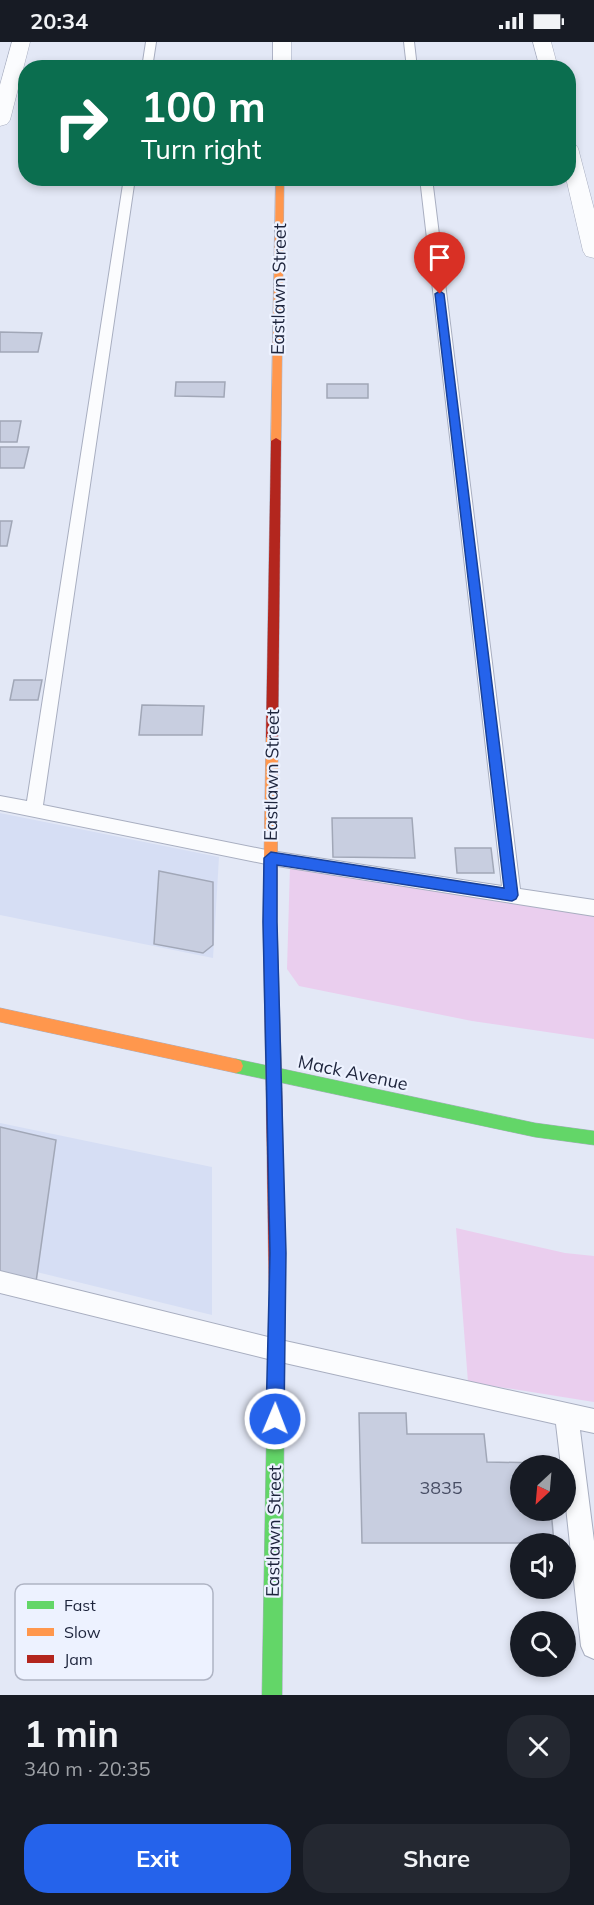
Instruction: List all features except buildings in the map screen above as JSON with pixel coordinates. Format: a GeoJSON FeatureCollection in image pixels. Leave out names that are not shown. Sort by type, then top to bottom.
{"type":"FeatureCollection","features":[{"type":"Feature","properties":{"kind":"street"},"geometry":{"type":"LineString","coordinates":[[0,120],[21,42]]}},
{"type":"Feature","properties":{"kind":"street"},"geometry":{"type":"LineString","coordinates":[[282,42],[282,60]]}},
{"type":"Feature","properties":{"kind":"street"},"geometry":{"type":"LineString","coordinates":[[542,42],[547,60]]}},
{"type":"Feature","properties":{"kind":"street"},"geometry":{"type":"LineString","coordinates":[[576,179],[594,250]]}},
{"type":"Feature","properties":{"kind":"street","name":"Eastlawn Street"},"geometry":{"type":"LineString","coordinates":[[272,1695],[278,1253],[270,922],[280,186]]}},
{"type":"Feature","properties":{"kind":"street","name":"Mack Avenue"},"geometry":{"type":"LineString","coordinates":[[0,1015],[535,1130],[594,1138]]}},
{"type":"Feature","properties":{"kind":"lane"},"geometry":{"type":"LineString","coordinates":[[148,60],[151,42]]}},
{"type":"Feature","properties":{"kind":"lane"},"geometry":{"type":"LineString","coordinates":[[409,42],[411,60]]}},
{"type":"Feature","properties":{"kind":"lane"},"geometry":{"type":"LineString","coordinates":[[34,810],[129,186]]}},
{"type":"Feature","properties":{"kind":"lane"},"geometry":{"type":"LineString","coordinates":[[427,186],[512,895]]}},
{"type":"Feature","properties":{"kind":"lane"},"geometry":{"type":"LineString","coordinates":[[0,803],[271,858],[594,908]]}},
{"type":"Feature","properties":{"kind":"lane"},"geometry":{"type":"LineString","coordinates":[[0,1282],[276,1350],[594,1421]]}},
{"type":"Feature","properties":{"kind":"lane"},"geometry":{"type":"LineString","coordinates":[[567,1416],[594,1646]]}},
{"type":"Feature","properties":{"kind":"shaded area"},"geometry":{"type":"Polygon","coordinates":[[[0,813],[219,857],[213,958],[0,915],[0,813]]]}},
{"type":"Feature","properties":{"kind":"shaded area"},"geometry":{"type":"Polygon","coordinates":[[[290,866],[594,909],[594,1039],[472,1021],[299,986],[287,969],[290,866]]]}},
{"type":"Feature","properties":{"kind":"shaded area"},"geometry":{"type":"Polygon","coordinates":[[[0,1123],[212,1167],[212,1315],[0,1263],[0,1123]]]}},
{"type":"Feature","properties":{"kind":"shaded area"},"geometry":{"type":"Polygon","coordinates":[[[456,1228],[565,1253],[594,1256],[594,1402],[468,1382],[456,1228]]]}},
{"type":"Feature","properties":{"kind":"traffic: fast"},"geometry":{"type":"LineString","coordinates":[[236,1066],[535,1130],[594,1138]]}},
{"type":"Feature","properties":{"kind":"traffic: fast"},"geometry":{"type":"LineString","coordinates":[[272,1695],[277,1292]]}},
{"type":"Feature","properties":{"kind":"traffic: slow"},"geometry":{"type":"LineString","coordinates":[[276,441],[280,186]]}},
{"type":"Feature","properties":{"kind":"traffic: slow"},"geometry":{"type":"LineString","coordinates":[[272,737],[270,922],[274,1089]]}},
{"type":"Feature","properties":{"kind":"traffic: slow"},"geometry":{"type":"LineString","coordinates":[[0,1015],[236,1066]]}},
{"type":"Feature","properties":{"kind":"traffic: jam"},"geometry":{"type":"LineString","coordinates":[[272,737],[276,441]]}},
{"type":"Feature","properties":{"kind":"traffic: jam"},"geometry":{"type":"LineString","coordinates":[[274,1089],[277,1292]]}},
{"type":"Feature","properties":{"kind":"route"},"geometry":{"type":"LineString","coordinates":[[275,1419],[278,1253],[270,922],[271,858],[512,895],[440,294]]}}]}
